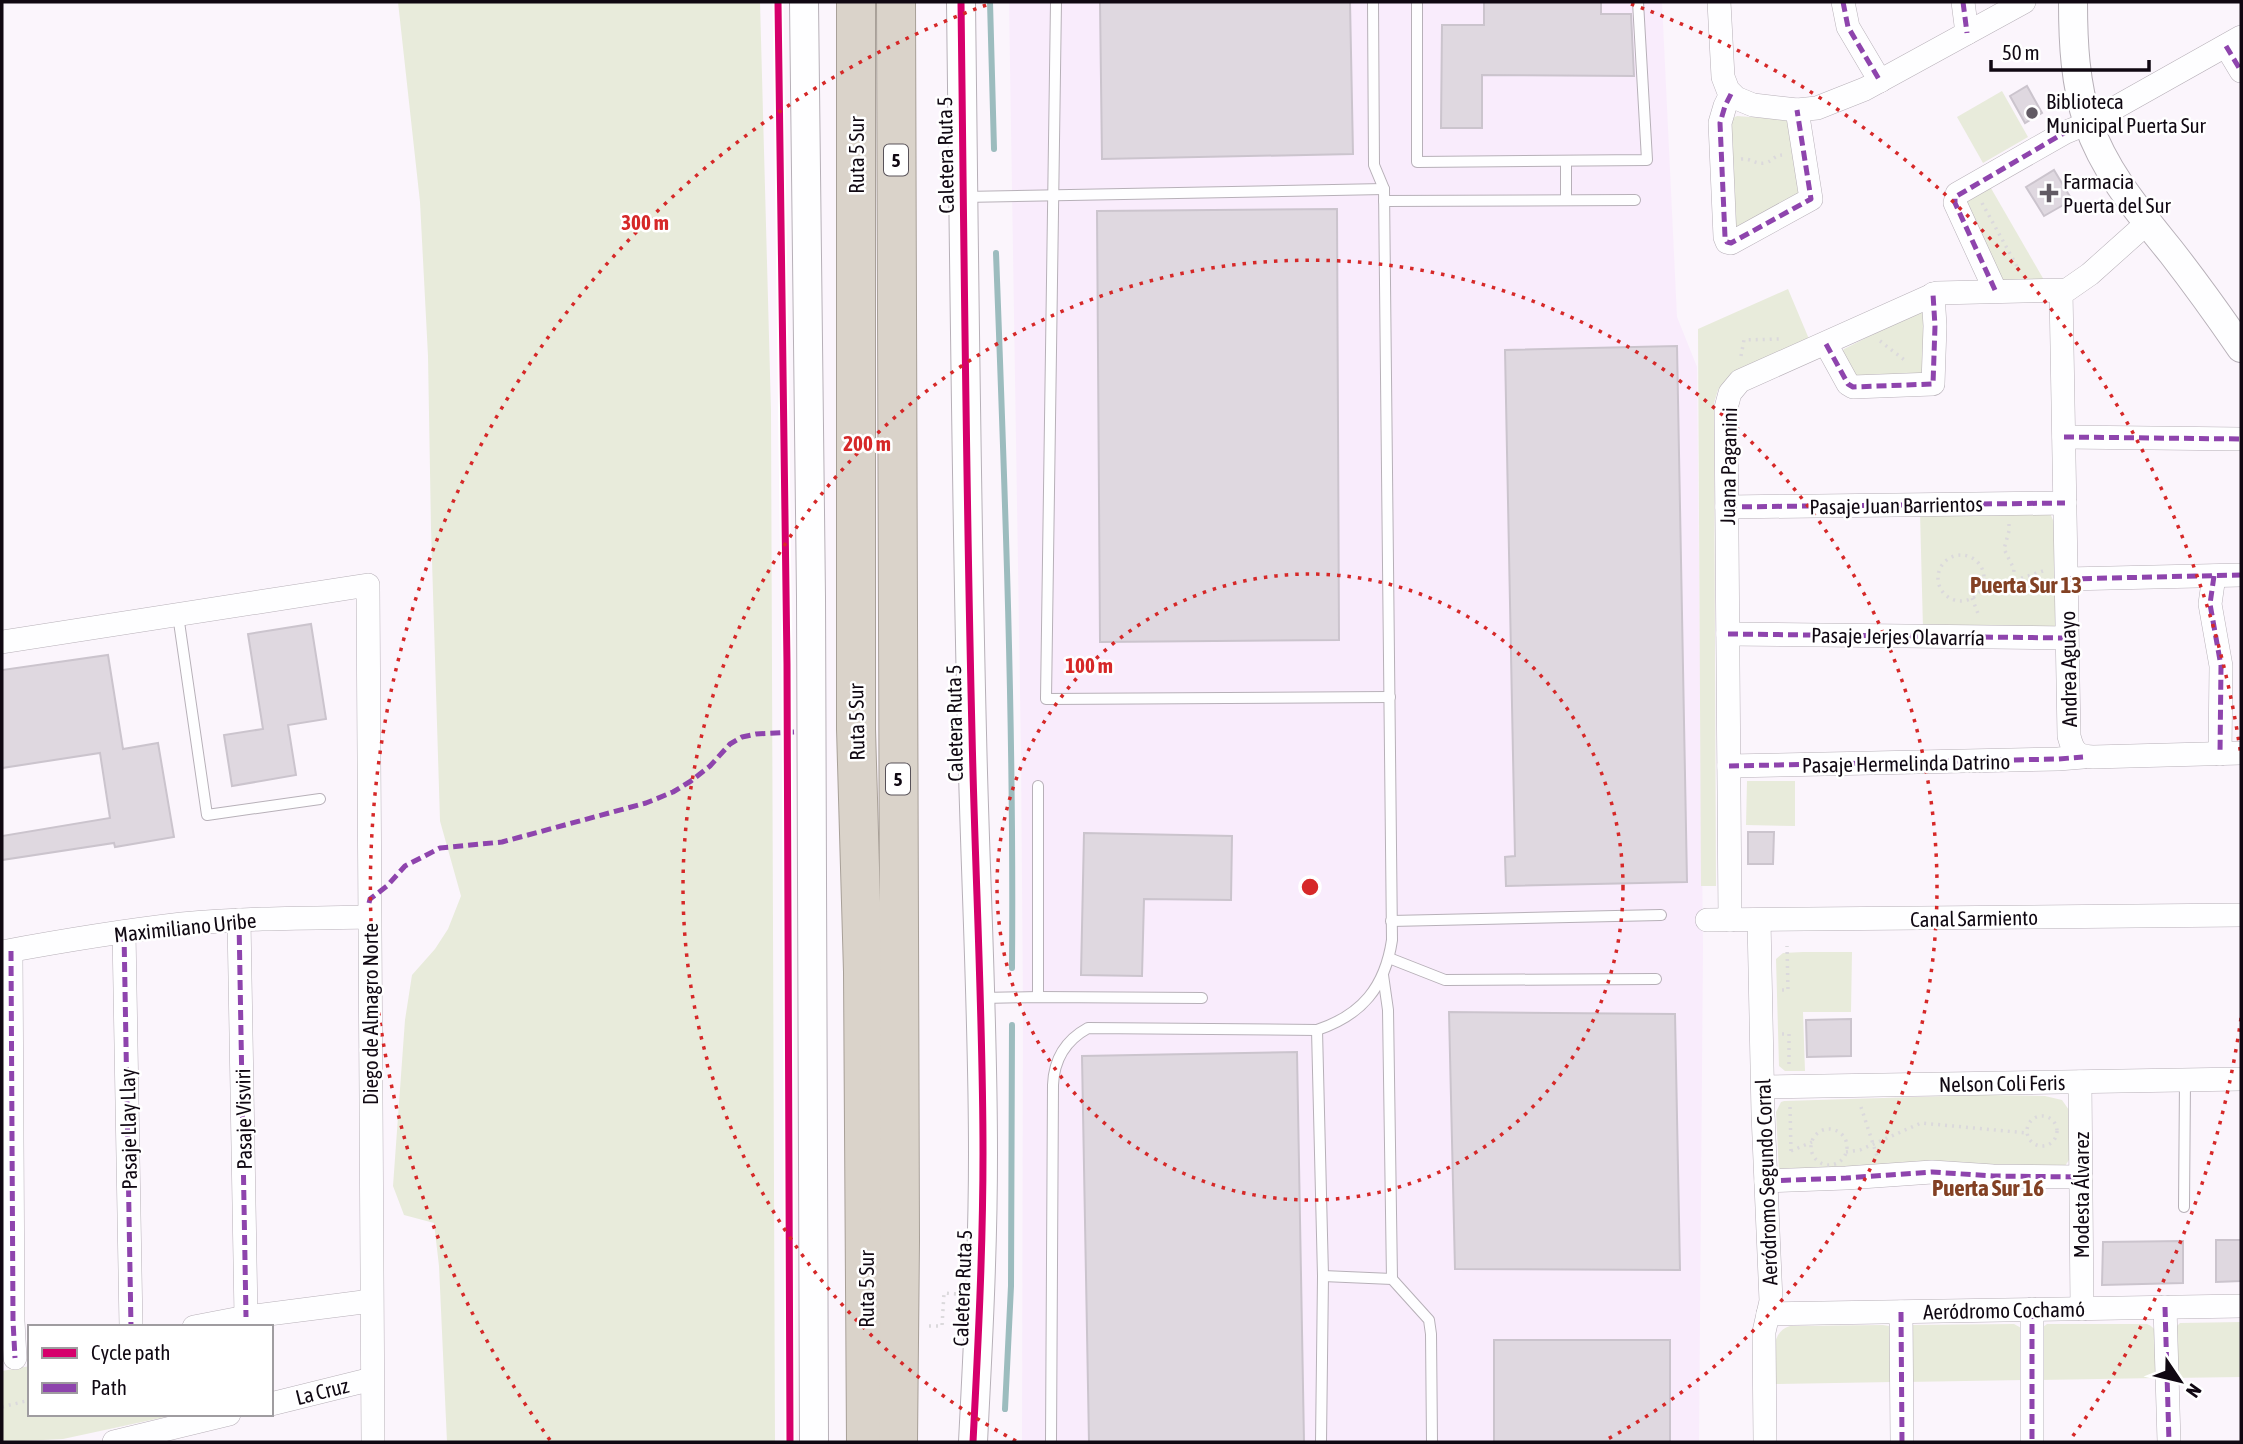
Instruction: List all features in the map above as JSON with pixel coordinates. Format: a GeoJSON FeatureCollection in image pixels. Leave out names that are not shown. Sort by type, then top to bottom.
{"type":"FeatureCollection","features":[{"type":"Feature","properties":{"kind":"highway","name":"Ruta 5 Sur"},"geometry":{"type":"LineString","coordinates":[[856,2],[856,729],[863,972],[866,1442]]}},
{"type":"Feature","properties":{"kind":"highway","name":"Ruta 5 Sur"},"geometry":{"type":"LineString","coordinates":[[896,2],[898,1442]]}},
{"type":"Feature","properties":{"kind":"street"},"geometry":{"type":"LineString","coordinates":[[804,2],[811,597],[814,1442]]}},
{"type":"Feature","properties":{"kind":"street","name":"Caletera Ruta 5"},"geometry":{"type":"LineString","coordinates":[[961,2],[973,803],[982,998],[983,1155],[973,1442]]}},
{"type":"Feature","properties":{"kind":"street"},"geometry":{"type":"LineString","coordinates":[[1719,2],[1723,77],[1731,94],[1753,105],[1797,110],[1817,108],[1847,98],[2024,2]]}},
{"type":"Feature","properties":{"kind":"street"},"geometry":{"type":"LineString","coordinates":[[1843,2],[1849,27],[1880,81]]}},
{"type":"Feature","properties":{"kind":"street"},"geometry":{"type":"LineString","coordinates":[[1963,2],[1967,33]]}},
{"type":"Feature","properties":{"kind":"street"},"geometry":{"type":"LineString","coordinates":[[2073,2],[2075,57],[2088,123],[2110,170],[2241,348]]}},
{"type":"Feature","properties":{"kind":"street"},"geometry":{"type":"LineString","coordinates":[[1995,290],[1955,203],[1957,194],[2234,41],[2241,71]]}},
{"type":"Feature","properties":{"kind":"street"},"geometry":{"type":"LineString","coordinates":[[1731,94],[1724,106],[1720,123],[1725,237],[1727,242],[1731,243],[1811,199],[1797,110]]}},
{"type":"Feature","properties":{"kind":"street"},"geometry":{"type":"LineString","coordinates":[[2061,291],[2079,282],[2147,223]]}},
{"type":"Feature","properties":{"kind":"street","name":"Juana Paganini"},"geometry":{"type":"LineString","coordinates":[[1730,920],[1726,408],[1730,393],[1740,381],[1933,294],[1995,290],[2061,291]]}},
{"type":"Feature","properties":{"kind":"street","name":"Andrea Aguayo"},"geometry":{"type":"LineString","coordinates":[[2061,291],[2069,737],[2072,749],[2083,757],[2231,754]]}},
{"type":"Feature","properties":{"kind":"street"},"geometry":{"type":"LineString","coordinates":[[1826,344],[1848,384],[1855,388],[1933,384],[1933,294]]}},
{"type":"Feature","properties":{"kind":"street"},"geometry":{"type":"LineString","coordinates":[[2064,437],[2241,439]]}},
{"type":"Feature","properties":{"kind":"street","name":"Pasaje Juan Barrientos"},"geometry":{"type":"LineString","coordinates":[[1727,507],[2065,503]]}},
{"type":"Feature","properties":{"kind":"street"},"geometry":{"type":"LineString","coordinates":[[2067,571],[2241,575]]}},
{"type":"Feature","properties":{"kind":"street"},"geometry":{"type":"LineString","coordinates":[[2214,576],[2210,604],[2221,666],[2231,754]]}},
{"type":"Feature","properties":{"kind":"street","name":"Diego de Almagro Norte"},"geometry":{"type":"LineString","coordinates":[[178,615],[368,585],[373,1442]]}},
{"type":"Feature","properties":{"kind":"street"},"geometry":{"type":"LineString","coordinates":[[2,642],[178,615]]}},
{"type":"Feature","properties":{"kind":"street","name":"Pasaje Jerjes Olavarría"},"geometry":{"type":"LineString","coordinates":[[1728,634],[2067,638]]}},
{"type":"Feature","properties":{"kind":"street","name":"Pasaje Hermelinda Datrino"},"geometry":{"type":"LineString","coordinates":[[1729,766],[2058,760],[2083,757]]}},
{"type":"Feature","properties":{"kind":"street","name":"Canal Sarmiento"},"geometry":{"type":"LineString","coordinates":[[1707,920],[2241,915]]}},
{"type":"Feature","properties":{"kind":"street","name":"Maximiliano Uribe"},"geometry":{"type":"LineString","coordinates":[[6,952],[124,932],[239,920],[369,917]]}},
{"type":"Feature","properties":{"kind":"street","name":"Pasaje Visviri"},"geometry":{"type":"LineString","coordinates":[[239,920],[246,1317]]}},
{"type":"Feature","properties":{"kind":"street","name":"Aeródromo Segundo Corral"},"geometry":{"type":"LineString","coordinates":[[1759,920],[1771,1301],[1764,1339],[1765,1442]]}},
{"type":"Feature","properties":{"kind":"street","name":"Pasaje Llay Llay"},"geometry":{"type":"LineString","coordinates":[[124,932],[131,1325]]}},
{"type":"Feature","properties":{"kind":"street"},"geometry":{"type":"LineString","coordinates":[[6,952],[7,1316],[16,1358]]}},
{"type":"Feature","properties":{"kind":"street","name":"Nelson Coli Feris"},"geometry":{"type":"LineString","coordinates":[[1763,1087],[2241,1079]]}},
{"type":"Feature","properties":{"kind":"street","name":"Modesta Álvarez"},"geometry":{"type":"LineString","coordinates":[[2080,1082],[2081,1309]]}},
{"type":"Feature","properties":{"kind":"street"},"geometry":{"type":"LineString","coordinates":[[1766,1181],[1932,1172],[2081,1177]]}},
{"type":"Feature","properties":{"kind":"street"},"geometry":{"type":"LineString","coordinates":[[204,1325],[371,1301]]}},
{"type":"Feature","properties":{"kind":"street","name":"Aeródromo Cochamó"},"geometry":{"type":"LineString","coordinates":[[1768,1314],[2241,1306]]}},
{"type":"Feature","properties":{"kind":"street"},"geometry":{"type":"LineString","coordinates":[[2165,1307],[2169,1442]]}},
{"type":"Feature","properties":{"kind":"street"},"geometry":{"type":"LineString","coordinates":[[2032,1310],[2032,1442]]}},
{"type":"Feature","properties":{"kind":"street"},"geometry":{"type":"LineString","coordinates":[[1901,1312],[1902,1442]]}},
{"type":"Feature","properties":{"kind":"street","name":"La Cruz"},"geometry":{"type":"LineString","coordinates":[[273,1404],[372,1379]]}},
{"type":"Feature","properties":{"kind":"street"},"geometry":{"type":"LineString","coordinates":[[114,1442],[221,1416]]}},
{"type":"Feature","properties":{"kind":"lane"},"geometry":{"type":"LineString","coordinates":[[1056,2],[1046,699],[1390,697]]}},
{"type":"Feature","properties":{"kind":"lane"},"geometry":{"type":"LineString","coordinates":[[1051,1442],[1053,1085],[1056,1064],[1066,1046],[1088,1028],[1317,1030],[1334,1025],[1363,1004],[1374,991],[1389,958],[1392,940],[1384,189],[1374,164],[1373,2]]}},
{"type":"Feature","properties":{"kind":"lane"},"geometry":{"type":"LineString","coordinates":[[1417,2],[1417,162],[1647,160],[1638,2]]}},
{"type":"Feature","properties":{"kind":"lane"},"geometry":{"type":"LineString","coordinates":[[1566,162],[1566,200]]}},
{"type":"Feature","properties":{"kind":"lane"},"geometry":{"type":"LineString","coordinates":[[963,197],[1384,189]]}},
{"type":"Feature","properties":{"kind":"lane"},"geometry":{"type":"LineString","coordinates":[[1384,201],[1635,200]]}},
{"type":"Feature","properties":{"kind":"lane"},"geometry":{"type":"LineString","coordinates":[[178,615],[207,815],[320,799]]}},
{"type":"Feature","properties":{"kind":"lane"},"geometry":{"type":"LineString","coordinates":[[1038,786],[1038,997]]}},
{"type":"Feature","properties":{"kind":"lane"},"geometry":{"type":"LineString","coordinates":[[1391,921],[1661,915]]}},
{"type":"Feature","properties":{"kind":"lane"},"geometry":{"type":"LineString","coordinates":[[1389,958],[1445,980],[1656,979]]}},
{"type":"Feature","properties":{"kind":"lane"},"geometry":{"type":"LineString","coordinates":[[1383,975],[1388,1010],[1392,1279],[1429,1320],[1432,1442]]}},
{"type":"Feature","properties":{"kind":"lane"},"geometry":{"type":"LineString","coordinates":[[982,998],[1202,998]]}},
{"type":"Feature","properties":{"kind":"lane"},"geometry":{"type":"LineString","coordinates":[[1317,1030],[1323,1276],[1321,1442]]}},
{"type":"Feature","properties":{"kind":"lane"},"geometry":{"type":"LineString","coordinates":[[2184,1207],[2185,1080]]}},
{"type":"Feature","properties":{"kind":"lane"},"geometry":{"type":"LineString","coordinates":[[1323,1276],[1392,1279]]}},
{"type":"Feature","properties":{"kind":"path"},"geometry":{"type":"LineString","coordinates":[[1722,163],[1750,158],[1765,163],[1775,156],[1804,152]]}},
{"type":"Feature","properties":{"kind":"path"},"geometry":{"type":"LineString","coordinates":[[1983,206],[2029,291]]}},
{"type":"Feature","properties":{"kind":"path"},"geometry":{"type":"LineString","coordinates":[[1863,327],[1933,384]]}},
{"type":"Feature","properties":{"kind":"path"},"geometry":{"type":"LineString","coordinates":[[2007,503],[2009,531],[2004,549],[2014,569],[2013,581]]}},
{"type":"Feature","properties":{"kind":"path"},"geometry":{"type":"LineString","coordinates":[[1970,556],[1983,572],[1981,588],[1975,596],[1965,601],[1949,598],[1939,586],[1939,570],[1949,558],[1970,556]]}},
{"type":"Feature","properties":{"kind":"path"},"geometry":{"type":"LineString","coordinates":[[1981,588],[1989,589],[2013,581],[2067,571]]}},
{"type":"Feature","properties":{"kind":"path"},"geometry":{"type":"LineString","coordinates":[[1780,990],[1788,990],[1787,946]]}},
{"type":"Feature","properties":{"kind":"path"},"geometry":{"type":"LineString","coordinates":[[1781,1023],[1781,1034],[1789,1034],[1791,1151],[1812,1142]]}},
{"type":"Feature","properties":{"kind":"path"},"geometry":{"type":"LineString","coordinates":[[1854,1085],[1881,1175]]}},
{"type":"Feature","properties":{"kind":"path"},"geometry":{"type":"LineString","coordinates":[[2043,1116],[2054,1121],[2057,1128],[2054,1140],[2045,1146],[2032,1142],[2027,1133],[2032,1120],[2043,1116]]}},
{"type":"Feature","properties":{"kind":"path"},"geometry":{"type":"LineString","coordinates":[[1846,1152],[1860,1150],[1921,1123],[2027,1133]]}},
{"type":"Feature","properties":{"kind":"path"},"geometry":{"type":"LineString","coordinates":[[1832,1129],[1844,1137],[1846,1152],[1838,1163],[1825,1165],[1813,1156],[1812,1142],[1822,1131],[1832,1129]]}},
{"type":"Feature","properties":{"kind":"path"},"geometry":{"type":"LineString","coordinates":[[899,1324],[942,1326],[944,1293],[980,1296]]}},
{"type":"Feature","properties":{"kind":"path"},"geometry":{"type":"LineString","coordinates":[[2,1407],[28,1400]]}},
{"type":"Feature","properties":{"kind":"shaded area"},"geometry":{"type":"Polygon","coordinates":[[[1009,2],[1662,2],[1677,317],[1697,367],[1703,947],[1699,1442],[1022,1442],[1021,754],[1009,2]]]}},
{"type":"Feature","properties":{"kind":"green space"},"geometry":{"type":"Polygon","coordinates":[[[398,2],[760,2],[771,411],[775,1442],[447,1442],[439,1266],[434,1223],[404,1215],[393,1186],[405,1020],[412,975],[448,929],[461,896],[440,821],[428,356],[420,202],[398,2]]]}},
{"type":"Feature","properties":{"kind":"green space"},"geometry":{"type":"Polygon","coordinates":[[[2002,91],[2028,137],[1983,163],[1957,117],[2002,91]]]}},
{"type":"Feature","properties":{"kind":"green space"},"geometry":{"type":"Polygon","coordinates":[[[1737,116],[1791,120],[1806,195],[1742,231],[1733,229],[1729,120],[1737,116]]]}},
{"type":"Feature","properties":{"kind":"green space"},"geometry":{"type":"Polygon","coordinates":[[[1988,183],[2044,280],[2001,280],[1964,209],[1967,196],[1988,183]]]}},
{"type":"Feature","properties":{"kind":"green space"},"geometry":{"type":"Polygon","coordinates":[[[1788,289],[1809,339],[1733,374],[1718,390],[1714,403],[1716,886],[1701,886],[1698,329],[1788,289]]]}},
{"type":"Feature","properties":{"kind":"green space"},"geometry":{"type":"Polygon","coordinates":[[[1919,311],[1924,312],[1928,373],[1859,382],[1841,353],[1844,349],[1919,311]]]}},
{"type":"Feature","properties":{"kind":"green space"},"geometry":{"type":"Polygon","coordinates":[[[1920,512],[2050,513],[2055,525],[2057,625],[2054,628],[1923,629],[1920,512]]]}},
{"type":"Feature","properties":{"kind":"green space"},"geometry":{"type":"Polygon","coordinates":[[[1747,781],[1795,781],[1795,826],[1746,825],[1747,781]]]}},
{"type":"Feature","properties":{"kind":"green space"},"geometry":{"type":"Polygon","coordinates":[[[1852,952],[1851,1012],[1803,1012],[1805,1071],[1785,1071],[1779,1066],[1776,959],[1783,953],[1852,952]]]}},
{"type":"Feature","properties":{"kind":"green space"},"geometry":{"type":"Polygon","coordinates":[[[1982,1095],[2045,1096],[2062,1100],[2069,1110],[2069,1160],[2063,1169],[1779,1173],[1776,1112],[1781,1102],[1982,1095]]]}},
{"type":"Feature","properties":{"kind":"green space"},"geometry":{"type":"Polygon","coordinates":[[[2241,1322],[2241,1377],[2172,1378],[2174,1329],[2180,1323],[2241,1322]]]}},
{"type":"Feature","properties":{"kind":"green space"},"geometry":{"type":"Polygon","coordinates":[[[2014,1324],[2023,1329],[2024,1380],[1906,1382],[1910,1328],[1913,1325],[2014,1324]]]}},
{"type":"Feature","properties":{"kind":"green space"},"geometry":{"type":"Polygon","coordinates":[[[2047,1324],[2147,1324],[2157,1333],[2159,1340],[2158,1378],[2039,1380],[2043,1327],[2047,1324]]]}},
{"type":"Feature","properties":{"kind":"green space"},"geometry":{"type":"Polygon","coordinates":[[[1790,1326],[1889,1326],[1891,1330],[1892,1382],[1773,1384],[1775,1342],[1783,1329],[1790,1326]]]}},
{"type":"Feature","properties":{"kind":"green space"},"geometry":{"type":"Polygon","coordinates":[[[28,1366],[28,1416],[170,1416],[63,1439],[2,1442],[2,1371],[28,1366]]]}},
{"type":"Feature","properties":{"kind":"building"},"geometry":{"type":"Polygon","coordinates":[[[1100,2],[1350,2],[1353,154],[1102,159],[1100,2]]]}},
{"type":"Feature","properties":{"kind":"building"},"geometry":{"type":"Polygon","coordinates":[[[1484,2],[1601,2],[1601,14],[1631,14],[1634,76],[1482,75],[1482,128],[1441,128],[1442,25],[1484,25],[1484,2]]]}},
{"type":"Feature","properties":{"kind":"building"},"geometry":{"type":"Polygon","coordinates":[[[2027,86],[2042,113],[2025,123],[2010,96],[2027,86]]]}},
{"type":"Feature","properties":{"kind":"building","name":"Farmacia Puerta del Sur"},"geometry":{"type":"Polygon","coordinates":[[[2054,170],[2072,200],[2044,216],[2026,187],[2054,170]]]}},
{"type":"Feature","properties":{"kind":"building"},"geometry":{"type":"Polygon","coordinates":[[[1337,209],[1339,640],[1100,642],[1097,211],[1337,209]]]}},
{"type":"Feature","properties":{"kind":"building"},"geometry":{"type":"Polygon","coordinates":[[[1677,346],[1687,882],[1506,886],[1505,857],[1515,856],[1505,350],[1677,346]]]}},
{"type":"Feature","properties":{"kind":"building"},"geometry":{"type":"Polygon","coordinates":[[[311,624],[326,719],[288,725],[296,775],[232,786],[224,735],[263,729],[248,634],[311,624]]]}},
{"type":"Feature","properties":{"kind":"building"},"geometry":{"type":"Polygon","coordinates":[[[108,655],[123,749],[158,743],[174,837],[2,860],[2,836],[110,818],[100,753],[2,768],[2,670],[108,655]]]}},
{"type":"Feature","properties":{"kind":"building"},"geometry":{"type":"Polygon","coordinates":[[[1748,832],[1774,832],[1773,864],[1748,864],[1748,832]]]}},
{"type":"Feature","properties":{"kind":"building"},"geometry":{"type":"Polygon","coordinates":[[[1084,833],[1232,836],[1231,900],[1144,899],[1142,976],[1081,975],[1084,833]]]}},
{"type":"Feature","properties":{"kind":"building"},"geometry":{"type":"Polygon","coordinates":[[[1449,1012],[1675,1014],[1680,1270],[1455,1269],[1449,1012]]]}},
{"type":"Feature","properties":{"kind":"building"},"geometry":{"type":"Polygon","coordinates":[[[1851,1019],[1851,1056],[1807,1057],[1806,1020],[1851,1019]]]}},
{"type":"Feature","properties":{"kind":"building"},"geometry":{"type":"Polygon","coordinates":[[[1297,1052],[1304,1442],[1089,1442],[1082,1056],[1297,1052]]]}},
{"type":"Feature","properties":{"kind":"building"},"geometry":{"type":"Polygon","coordinates":[[[2216,1240],[2241,1240],[2241,1281],[2216,1282],[2216,1240]]]}},
{"type":"Feature","properties":{"kind":"building"},"geometry":{"type":"Polygon","coordinates":[[[2183,1241],[2183,1283],[2102,1285],[2103,1242],[2183,1241]]]}},
{"type":"Feature","properties":{"kind":"building"},"geometry":{"type":"Polygon","coordinates":[[[1494,1340],[1670,1340],[1670,1442],[1494,1442],[1494,1340]]]}},
{"type":"Feature","properties":{"kind":"waterway"},"geometry":{"type":"LineString","coordinates":[[990,2],[994,149]]}},
{"type":"Feature","properties":{"kind":"waterway"},"geometry":{"type":"LineString","coordinates":[[996,253],[1006,521],[1012,968]]}},
{"type":"Feature","properties":{"kind":"waterway"},"geometry":{"type":"LineString","coordinates":[[1005,1409],[1011,1286],[1012,1025]]}},
{"type":"Feature","properties":{"kind":"marked path"},"geometry":{"type":"LineString","coordinates":[[1843,2],[1848,27],[1880,81]]}},
{"type":"Feature","properties":{"kind":"marked path"},"geometry":{"type":"LineString","coordinates":[[1963,2],[1967,33]]}},
{"type":"Feature","properties":{"kind":"marked path"},"geometry":{"type":"LineString","coordinates":[[2226,46],[2241,71]]}},
{"type":"Feature","properties":{"kind":"marked path"},"geometry":{"type":"LineString","coordinates":[[1731,94],[1720,123],[1725,237],[1727,242],[1731,243],[1811,199],[1797,110]]}},
{"type":"Feature","properties":{"kind":"marked path"},"geometry":{"type":"LineString","coordinates":[[1995,290],[1955,203],[1955,197],[2064,133],[2088,123]]}},
{"type":"Feature","properties":{"kind":"marked path"},"geometry":{"type":"LineString","coordinates":[[1826,344],[1848,384],[1853,387],[1933,384],[1933,294]]}},
{"type":"Feature","properties":{"kind":"marked path"},"geometry":{"type":"LineString","coordinates":[[2064,437],[2241,439]]}},
{"type":"Feature","properties":{"kind":"marked path"},"geometry":{"type":"LineString","coordinates":[[1727,507],[2065,503]]}},
{"type":"Feature","properties":{"kind":"marked path"},"geometry":{"type":"LineString","coordinates":[[2067,579],[2241,575]]}},
{"type":"Feature","properties":{"kind":"marked path"},"geometry":{"type":"LineString","coordinates":[[2214,576],[2210,604],[2221,666],[2220,754]]}},
{"type":"Feature","properties":{"kind":"marked path"},"geometry":{"type":"LineString","coordinates":[[1728,634],[2067,638]]}},
{"type":"Feature","properties":{"kind":"marked path"},"geometry":{"type":"LineString","coordinates":[[369,903],[405,866],[440,848],[502,842],[646,803],[691,781],[710,766],[730,744],[742,737],[794,732]]}},
{"type":"Feature","properties":{"kind":"marked path"},"geometry":{"type":"LineString","coordinates":[[1729,766],[2083,757]]}},
{"type":"Feature","properties":{"kind":"marked path"},"geometry":{"type":"LineString","coordinates":[[239,920],[246,1317]]}},
{"type":"Feature","properties":{"kind":"marked path"},"geometry":{"type":"LineString","coordinates":[[124,932],[131,1325]]}},
{"type":"Feature","properties":{"kind":"marked path"},"geometry":{"type":"LineString","coordinates":[[11,951],[15,1358]]}},
{"type":"Feature","properties":{"kind":"marked path"},"geometry":{"type":"LineString","coordinates":[[1766,1181],[1932,1172],[2081,1177]]}},
{"type":"Feature","properties":{"kind":"marked path"},"geometry":{"type":"LineString","coordinates":[[2165,1307],[2169,1442]]}},
{"type":"Feature","properties":{"kind":"marked path"},"geometry":{"type":"LineString","coordinates":[[2032,1309],[2032,1442]]}},
{"type":"Feature","properties":{"kind":"marked path"},"geometry":{"type":"LineString","coordinates":[[1901,1312],[1902,1442]]}},
{"type":"Feature","properties":{"kind":"cycle path"},"geometry":{"type":"LineString","coordinates":[[778,2],[787,664],[790,1442]]}},
{"type":"Feature","properties":{"kind":"cycle path"},"geometry":{"type":"LineString","coordinates":[[961,2],[970,642],[983,1100],[981,1261],[973,1442]]}},
{"type":"Feature","properties":{"kind":"place","name":"Biblioteca Municipal Puerta Sur"},"geometry":{"type":"Point","coordinates":[2032,113]}},
{"type":"Feature","properties":{"kind":"place","name":"Farmacia Puerta del Sur"},"geometry":{"type":"Point","coordinates":[2049,193]}},
{"type":"Feature","properties":{"kind":"district","name":"Puerta Sur 13"},"geometry":{"type":"Point","coordinates":[2026,585]}},
{"type":"Feature","properties":{"kind":"district","name":"Puerta Sur 16"},"geometry":{"type":"Point","coordinates":[1988,1188]}}]}
